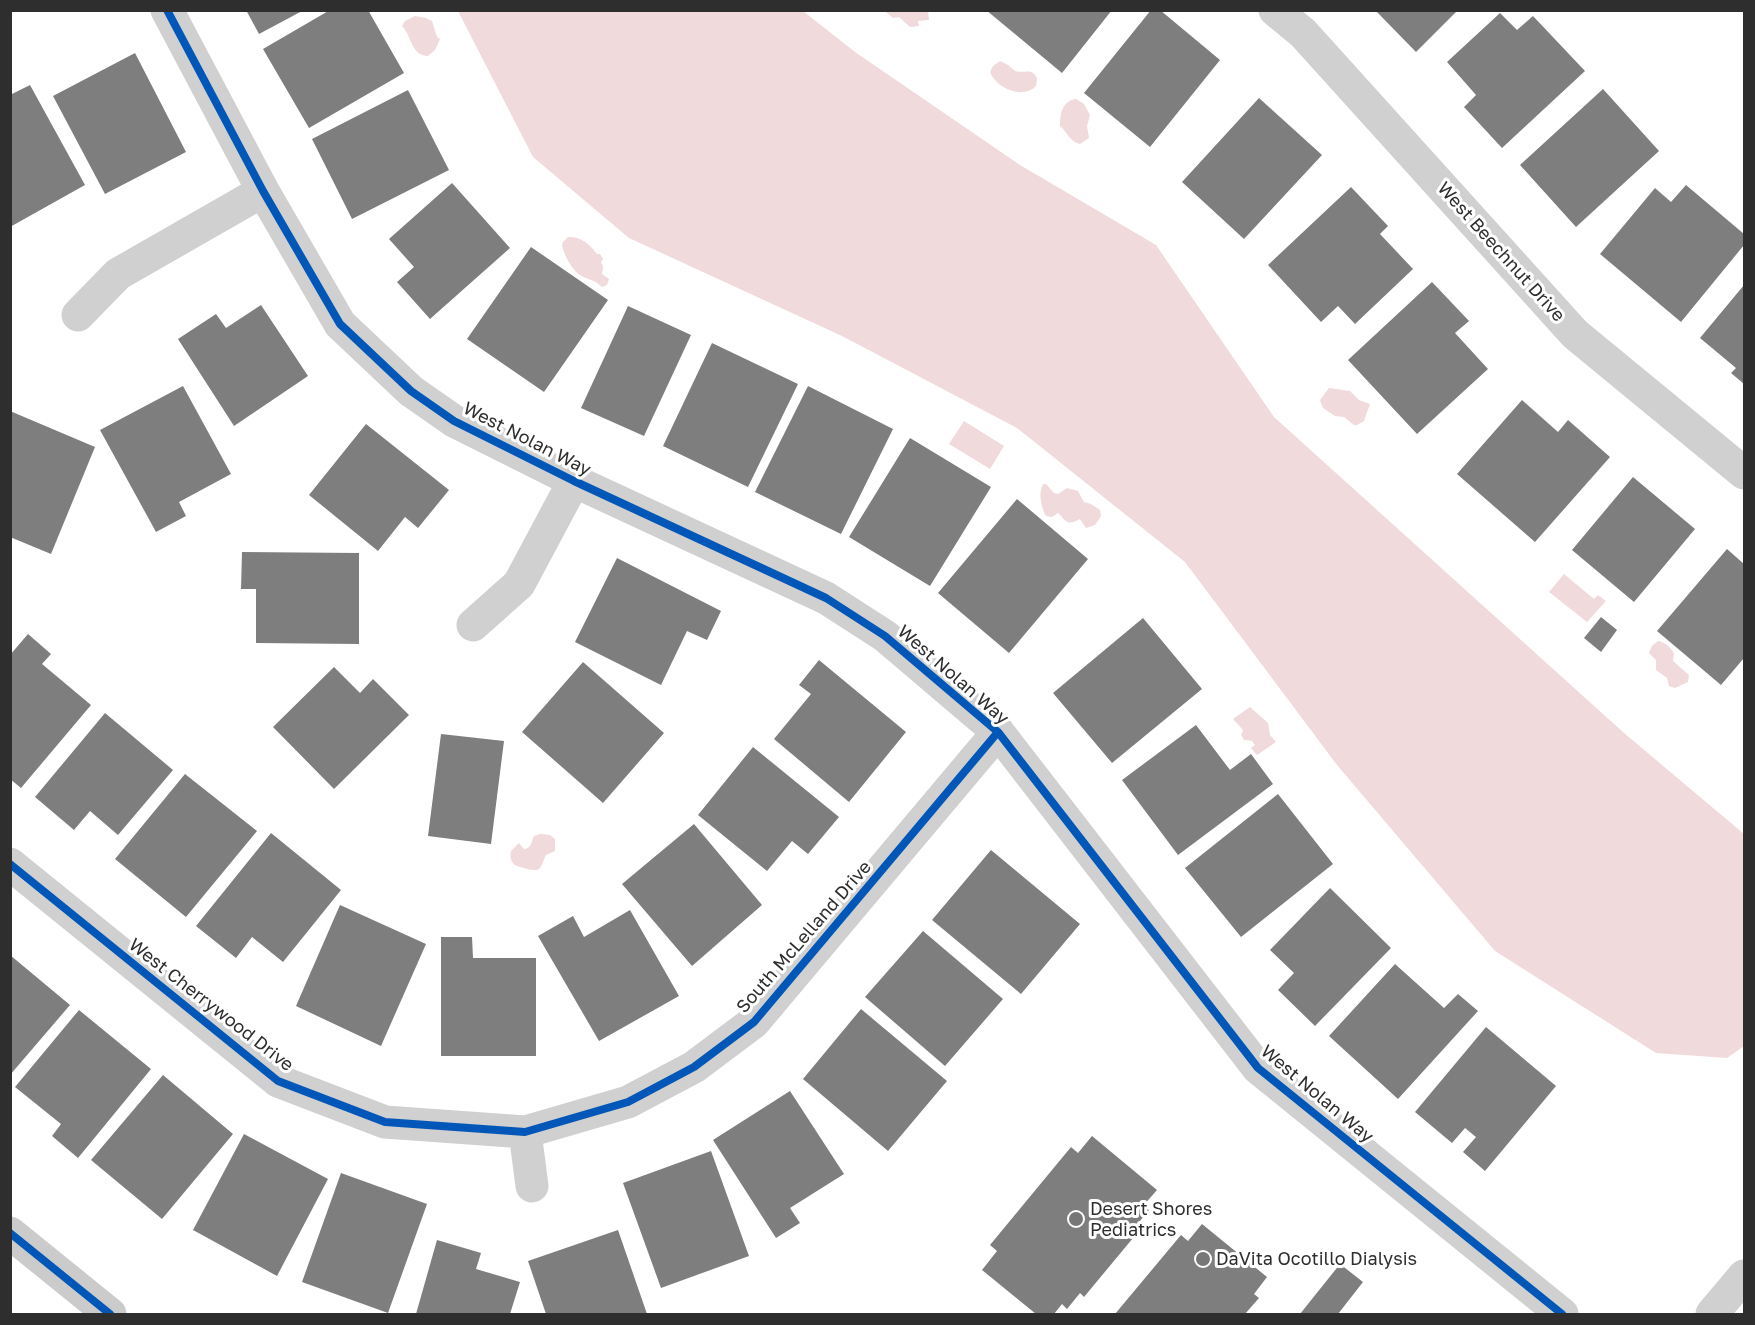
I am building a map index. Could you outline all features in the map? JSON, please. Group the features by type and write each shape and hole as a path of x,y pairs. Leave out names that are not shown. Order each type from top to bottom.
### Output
{"main road":[{"path":"10,1233 110,1314"}],"street":[{"name":"West Nolan Way","path":"167,10 263,191 340,324 411,392 454,421 574,481 826,598 885,636 998,732 1258,1068 1562,1314"},
{"name":"West Beechnut Drive","path":"1275,10 1303,33 1575,334 1744,473"},
{"path":"78,315 118,274 263,191"},
{"path":"473,626 519,584 574,481"},
{"name":"South McLelland Drive","path":"525,1132 628,1102 694,1067 754,1022 998,732"},
{"name":"West Cherrywood Drive","path":"10,864 278,1081 385,1122 525,1132"},
{"path":"525,1132 532,1186"},
{"path":"1713,1314 1744,1276"}],"shaded area":[{"path":"458,11 803,11 855,52 1020,165 1156,245 1274,417 1624,733 1744,834 1744,1046 1727,1058 1656,1053 1495,951 1337,765 1185,562 1017,428 842,336 629,238 533,157"},
{"path":"885,11 928,11 929,20 918,21 919,26 910,27 899,17 893,18"},
{"path":"415,16 432,21 437,37 440,39 435,50 428,56 418,53 402,26 405,21"},
{"path":"1000,61 1015,71 1030,72 1035,75 1036,86 1031,90 1017,92 998,83 990,72 993,66"},
{"path":"1076,99 1084,104 1090,115 1087,126 1089,138 1080,144 1071,139 1060,126 1061,113 1065,105"},
{"path":"568,237 581,239 597,254 600,254 603,259 602,274 609,279 607,285 602,287 580,275 574,269 562,246"},
{"path":"1329,388 1350,391 1359,400 1370,404 1364,421 1354,425 1344,417 1335,416 1323,408 1320,400"},
{"path":"964,421 1004,446 990,469 949,444"},
{"path":"1043,484 1058,494 1067,488 1078,491 1084,502 1100,510 1101,516 1095,525 1086,528 1080,519 1070,523 1058,513 1052,517 1046,516 1041,500"},
{"path":"1564,574 1594,599 1598,595 1606,601 1587,622 1549,592"},
{"path":"1658,641 1674,653 1673,661 1689,675 1688,682 1675,688 1669,686 1667,678 1656,670 1656,660 1649,653"},
{"path":"1250,707 1268,723 1270,735 1276,742 1257,755 1251,748 1255,745 1252,741 1244,740 1241,735 1243,730 1233,719"},
{"path":"550,835 555,839 555,851 546,855 537,870 515,865 512,862 511,851 519,843 524,849 529,847 534,836"}],"building":[{"path":"246,10 304,10 259,34"},
{"path":"330,10 368,10 404,73 309,128 263,49"},
{"path":"986,10 1112,10 1062,73"},
{"path":"1151,10 1160,10 1220,60 1150,147 1084,93"},
{"path":"1375,10 1458,10 1416,52"},
{"path":"1500,13 1517,30 1533,16 1585,71 1502,148 1464,107 1476,95 1447,62"},
{"path":"135,53 186,152 105,194 53,96"},
{"path":"30,85 85,185 10,227 10,95"},
{"path":"1603,89 1659,151 1576,227 1520,165"},
{"path":"408,90 449,170 352,219 312,139"},
{"path":"1259,98 1322,155 1244,239 1182,182"},
{"path":"452,183 510,248 430,319 397,282 414,267 389,239"},
{"path":"1686,185 1744,234 1744,245 1681,322 1600,254 1655,188 1671,202"},
{"path":"1351,187 1388,226 1380,234 1413,269 1355,324 1338,306 1321,322 1268,265"},
{"path":"531,247 608,300 544,392 467,339"},
{"path":"1432,282 1469,321 1455,333 1488,369 1417,434 1348,360"},
{"path":"1744,285 1744,384 1731,373 1736,368 1700,338"},
{"path":"261,305 308,376 234,426 178,339 216,314 226,328"},
{"path":"628,306 691,335 644,436 581,408"},
{"path":"712,343 798,384 748,487 663,446"},
{"path":"183,386 231,474 179,502 186,516 156,532 100,430"},
{"path":"808,386 893,429 841,534 755,492"},
{"path":"1522,400 1558,432 1568,420 1610,457 1535,542 1457,474"},
{"path":"10,411 95,447 51,554 10,537"},
{"path":"366,424 449,490 418,528 405,517 378,551 309,495"},
{"path":"910,438 991,487 930,586 849,537"},
{"path":"1633,477 1695,529 1634,602 1572,550"},
{"path":"1017,499 1088,559 1009,653 938,593"},
{"path":"1727,549 1744,564 1744,658 1721,685 1657,631"},
{"path":"242,552 359,553 359,644 256,643 256,589 241,589"},
{"path":"617,558 721,611 707,640 687,631 661,685 575,642"},
{"path":"1601,617 1617,630 1601,652 1584,638"},
{"path":"1143,618 1202,689 1112,763 1053,693"},
{"path":"28,634 51,654 42,664 91,705 21,788 10,779 10,655"},
{"path":"819,660 906,732 849,802 774,739 811,694 799,685"},
{"path":"583,662 664,733 603,803 522,732"},
{"path":"334,667 360,693 373,679 409,715 334,789 273,727"},
{"path":"105,713 173,770 118,835 90,811 74,830 35,797"},
{"path":"1196,725 1230,770 1251,754 1273,784 1178,855 1122,780"},
{"path":"441,734 504,741 491,844 428,836"},
{"path":"753,747 839,817 808,854 792,841 767,871 698,815"},
{"path":"185,774 257,831 186,917 115,859"},
{"path":"1278,794 1333,864 1241,937 1185,868"},
{"path":"694,824 762,905 692,966 622,884"},
{"path":"271,833 341,890 283,962 252,937 236,958 196,926"},
{"path":"991,850 1080,924 1021,994 932,920"},
{"path":"1330,888 1391,948 1315,1026 1278,990 1294,973 1270,950"},
{"path":"340,905 426,944 381,1046 296,1006"},
{"path":"630,910 679,996 599,1041 538,936 573,916 584,937"},
{"path":"923,931 1003,999 945,1066 865,997"},
{"path":"441,937 472,937 473,958 536,958 536,1056 441,1056"},
{"path":"10,955 70,1005 10,1075"},
{"path":"1395,964 1444,1008 1458,994 1478,1011 1398,1099 1329,1036"},
{"path":"861,1009 947,1081 888,1151 803,1079"},
{"path":"79,1010 151,1069 78,1158 52,1136 61,1124 15,1087"},
{"path":"1486,1027 1556,1086 1485,1171 1463,1152 1476,1137 1465,1128 1452,1143 1415,1112"},
{"path":"163,1075 233,1134 162,1219 91,1160"},
{"path":"790,1091 844,1174 790,1208 800,1223 776,1238 713,1140"},
{"path":"244,1134 328,1179 277,1276 193,1230"},
{"name":"Desert Shores Pediatrics","path":"1092,1136 1157,1190 1143,1206 1149,1210 1134,1228 1138,1232 1084,1297 1080,1293 1067,1309 1062,1304 1054,1314 1036,1314 982,1270 997,1251 990,1245 1071,1147 1078,1153"},
{"path":"711,1151 749,1256 661,1288 623,1183"},
{"path":"341,1173 427,1204 388,1313 302,1282"},
{"name":"DaVita Ocotillo Dialysis","path":"1202,1224 1267,1277 1254,1294 1259,1298 1245,1314 1115,1314 1181,1235 1188,1241"},
{"path":"618,1230 647,1314 546,1314 528,1261"},
{"path":"437,1240 481,1253 476,1269 520,1282 510,1314 416,1314"},
{"path":"1340,1264 1363,1282 1338,1314 1300,1314"}],"cycle path":[{"path":"167,10 263,191 340,324 411,391 454,421 574,481 826,598 885,636 998,732 1258,1068 1562,1314"},
{"path":"10,864 278,1081 385,1122 525,1132 628,1102 694,1067 754,1022 998,732"},
{"path":"10,1233 110,1314"}],"place":[{"name":"Desert Shores Pediatrics","path":"1076,1219"},
{"name":"DaVita Ocotillo Dialysis","path":"1203,1259"}]}
